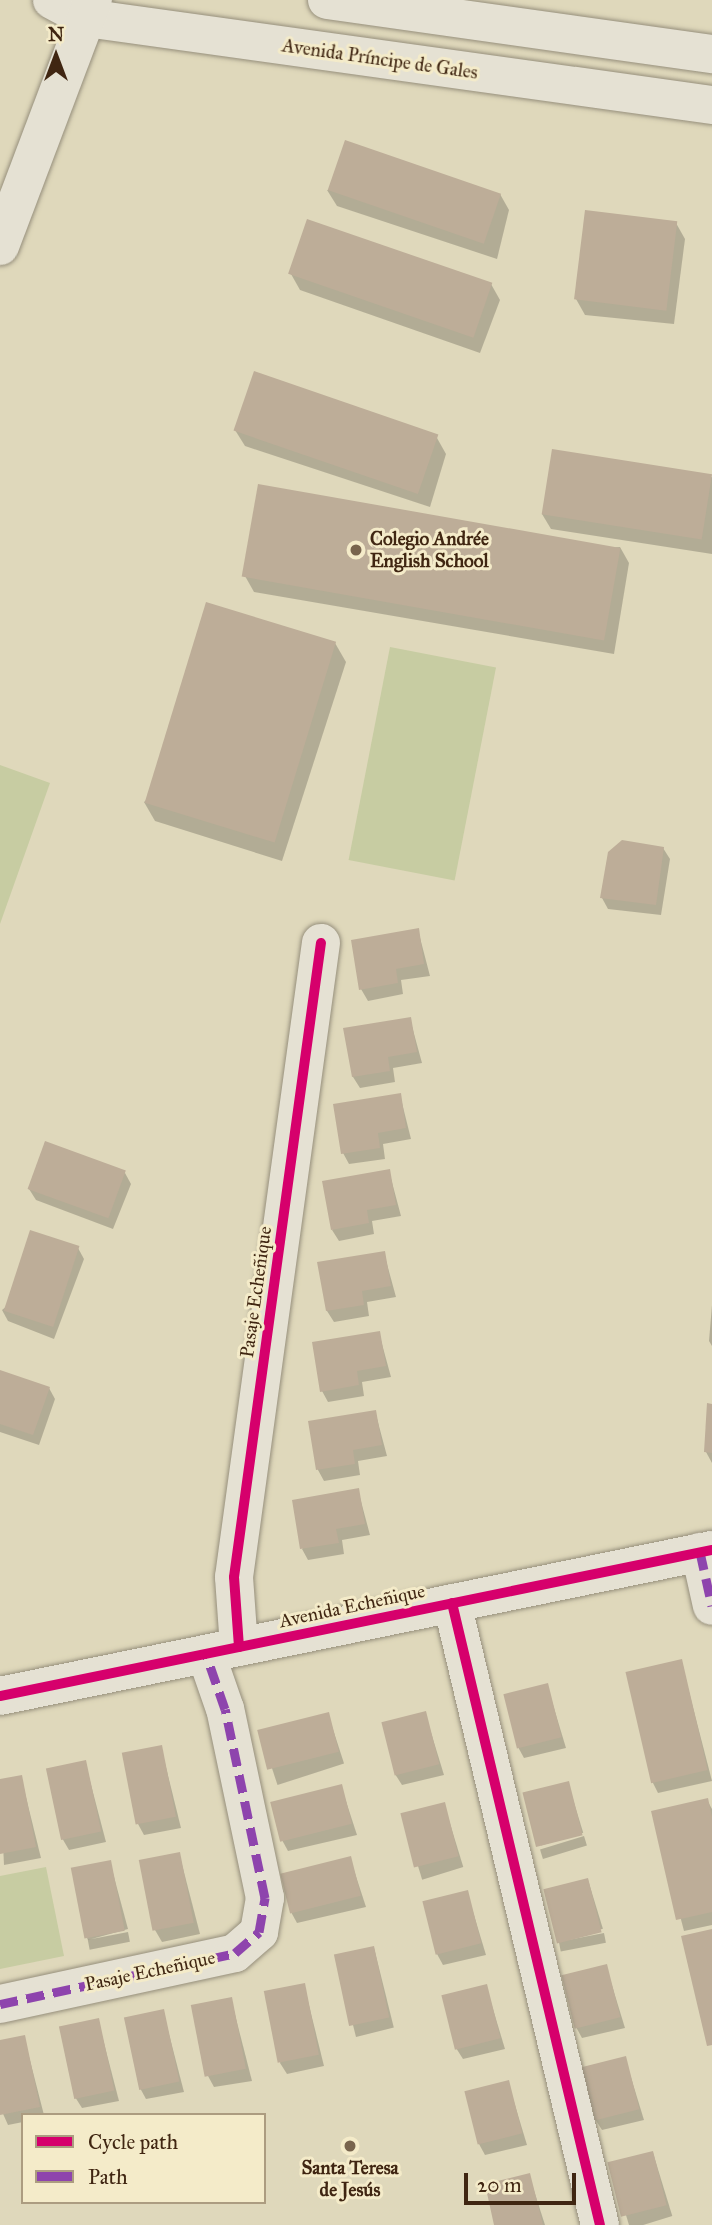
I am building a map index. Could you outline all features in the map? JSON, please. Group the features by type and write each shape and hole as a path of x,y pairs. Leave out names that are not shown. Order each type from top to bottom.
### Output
{"street":[{"name":"Avenida Príncipe de Gales","path":"52,0 89,9 712,105"},
{"path":"327,0 712,54"},
{"path":"0,246 89,9"},
{"name":"Pasaje Echeñique","path":"0,2004 235,1953 259,1932 265,1898 225,1709 223,1650 321,943"},
{"path":"706,1551 712,1606"},
{"name":"Avenida Echeñique","path":"0,1696 706,1551"},
{"path":"452,1603 600,2225"}],"green space":[{"path":"390,647 496,668 455,881 349,860"},
{"path":"0,765 50,783 0,924"},
{"path":"46,1867 64,1956 0,1969 0,1876"}],"building":[{"path":"345,140 501,194 484,244 328,190"},
{"path":"585,210 677,221 666,311 574,299"},
{"path":"307,219 492,283 473,338 288,274"},
{"path":"254,371 438,434 418,494 233,431"},
{"path":"552,449 712,474 702,540 542,514"},
{"path":"258,484 620,548 604,640 242,577"},
{"path":"206,602 336,642 275,843 145,803"},
{"path":"622,840 664,847 656,905 600,898 608,852"},
{"path":"419,928 424,964 396,969 398,983 359,990 351,940"},
{"path":"411,1017 417,1052 388,1057 390,1071 352,1077 343,1028"},
{"path":"401,1093 406,1128 378,1133 380,1148 341,1154 333,1104"},
{"path":"45,1141 126,1170 108,1218 28,1189"},
{"path":"390,1169 396,1205 367,1210 369,1223 331,1230 322,1181"},
{"path":"30,1230 79,1246 53,1327 4,1311"},
{"path":"385,1251 391,1286 362,1291 364,1305 326,1311 317,1262"},
{"path":"380,1331 386,1366 357,1371 359,1385 320,1392 312,1342"},
{"path":"0,1370 50,1387 33,1435 0,1424"},
{"path":"707,1403 712,1404 712,1453 704,1452"},
{"path":"376,1410 382,1445 353,1450 355,1464 316,1470 308,1421"},
{"path":"359,1488 365,1524 336,1529 339,1543 300,1549 292,1500"},
{"path":"682,1659 708,1770 651,1783 625,1672"},
{"path":"548,1683 562,1737 517,1748 503,1694"},
{"path":"426,1711 439,1764 395,1775 381,1722"},
{"path":"329,1712 339,1752 267,1770 257,1730"},
{"path":"162,1745 176,1817 136,1824 122,1753"},
{"path":"86,1760 101,1831 61,1840 46,1769"},
{"path":"22,1775 36,1847 0,1854 0,1779"},
{"path":"569,1781 583,1835 536,1847 522,1793"},
{"path":"342,1784 352,1824 280,1842 270,1802"},
{"path":"708,1798 712,1817 712,1912 676,1920 651,1811"},
{"path":"445,1802 459,1856 414,1867 400,1813"},
{"path":"180,1852 194,1923 153,1931 139,1860"},
{"path":"351,1856 361,1896 290,1913 280,1874"},
{"path":"111,1860 125,1931 84,1939 71,1868"},
{"path":"588,1878 602,1932 557,1943 543,1889"},
{"path":"468,1890 481,1943 436,1955 422,1901"},
{"path":"712,1929 712,2045 707,2046 681,1936"},
{"path":"374,1946 389,2017 349,2026 334,1955"},
{"path":"607,1964 620,2017 575,2029 561,1975"},
{"path":"305,1983 319,2055 278,2063 264,1991"},
{"path":"487,1984 501,2038 455,2050 441,1995"},
{"path":"232,1997 246,2069 205,2077 191,2005"},
{"path":"164,2009 179,2081 139,2090 124,2018"},
{"path":"99,2018 114,2090 74,2099 59,2027"},
{"path":"25,2035 40,2107 0,2115 0,2040"},
{"path":"626,2056 639,2109 595,2120 581,2067"},
{"path":"509,2080 522,2133 478,2144 464,2091"},
{"path":"653,2151 667,2205 621,2217 607,2162"},
{"path":"530,2173 543,2225 494,2225 485,2184"}],"marked path":[{"path":"700,1552 712,1606"},
{"path":"0,2004 235,1953 259,1932 265,1898 225,1709 206,1654"}],"cycle path":[{"path":"239,1647 234,1577 321,943"},
{"path":"0,1696 712,1550"},
{"path":"452,1603 600,2225"}],"place":[{"name":"Colegio Andrée English School","path":"356,550"},
{"name":"Santa Teresa de Jesús","path":"350,2146"}]}
